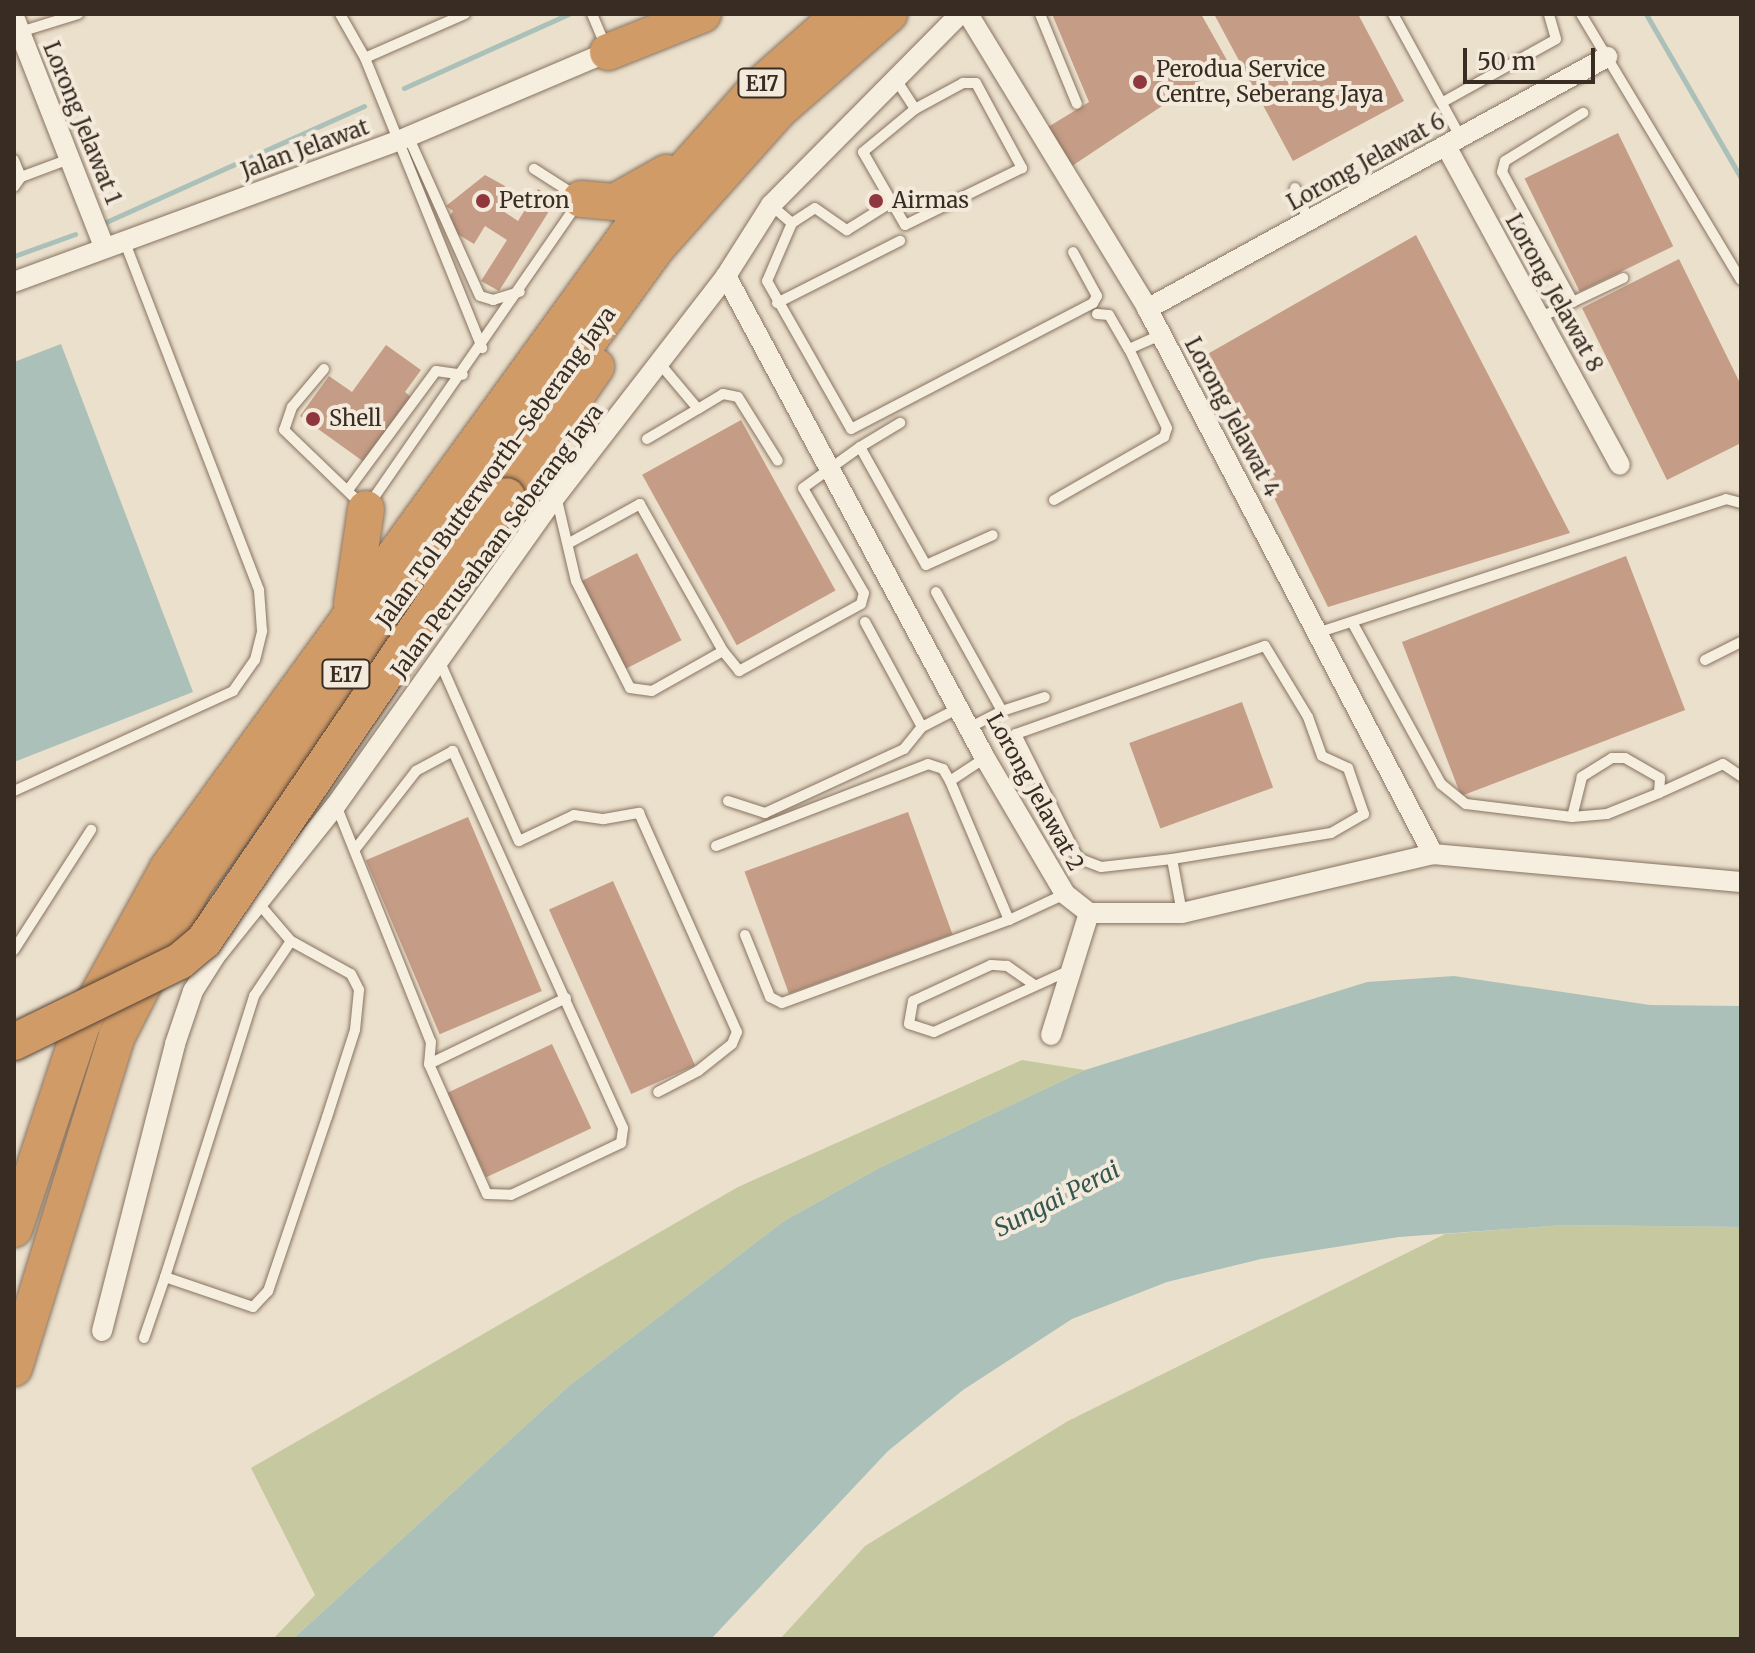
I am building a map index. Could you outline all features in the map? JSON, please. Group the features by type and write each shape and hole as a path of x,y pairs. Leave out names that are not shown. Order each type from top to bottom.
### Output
{"highway":[{"path":"608,52 703,14"},
{"name":"Jalan Tol Butterworth–Seberang Jaya","path":"14,1229 82,1024 126,937 352,609 538,351 841,14"},
{"name":"Jalan Tol Butterworth–Seberang Jaya","path":"14,1368 53,1233 117,1036 194,885 715,155 889,14"},
{"path":"581,199 615,202 639,194 715,155"},
{"path":"14,1042 180,961 204,941 507,496 715,155"},
{"path":"352,609 357,500"}],"street":[{"name":"Jalan Perusahaan Seberang Jaya","path":"102,1331 193,991 336,805 556,496 661,365 726,276 771,205 894,76 960,14"},
{"name":"Lorong Jelawat 4","path":"968,14 1147,309 1320,632 1433,854"},
{"name":"Lorong Jelawat 1","path":"17,24 72,158 114,243"},
{"name":"Jalan Jelawat","path":"14,282 403,138 608,52"},
{"name":"Lorong Jelawat 6","path":"1147,309 1607,57"},
{"name":"Lorong Jelawat 8","path":"1454,142 1541,317 1620,465"},
{"name":"Lorong Jelawat 2","path":"726,276 985,758 1065,894 1089,913"},
{"path":"1051,1035 1089,913 1182,913 1433,854 1741,882"}],"lane":[{"path":"17,24 78,14"},
{"path":"340,14 365,58 480,296 493,300 520,292"},
{"path":"365,58 465,14"},
{"path":"592,14 608,52"},
{"path":"1040,14 1077,104"},
{"path":"1393,14 1443,102 1454,142"},
{"path":"1443,102 1556,39 1549,14"},
{"path":"1581,14 1741,280"},
{"path":"894,76 915,109"},
{"path":"963,83 976,83 1022,168 911,226 890,203 863,152 915,109 963,83"},
{"path":"1573,302 1502,172 1505,161 1583,113"},
{"path":"403,138 482,348"},
{"path":"14,187 21,177 72,158"},
{"path":"14,160 21,177"},
{"path":"357,500 463,375 581,199 534,169"},
{"path":"1295,188 1309,221"},
{"path":"890,203 847,230 815,208 792,223 767,281 851,429 1093,303 1097,296 1073,252"},
{"path":"771,205 792,223"},
{"path":"777,303 900,241"},
{"path":"14,791 233,691 255,660 262,631 259,590 114,243"},
{"path":"1541,317 1623,278"},
{"path":"1054,500 1164,437 1167,428 1109,315 1097,314"},
{"path":"1129,349 1160,335"},
{"path":"661,365 698,409"},
{"path":"324,369 292,407 284,430 357,500"},
{"path":"357,500 436,371 463,375"},
{"path":"647,439 723,394 738,397 778,461"},
{"path":"571,542 640,504 723,651 739,671 865,599 803,488 829,467 900,423"},
{"path":"860,447 926,565 993,535"},
{"path":"556,496 571,542 576,581 630,688 652,691 723,651"},
{"path":"1320,632 1726,499 1741,503"},
{"path":"936,592 1002,711"},
{"path":"865,622 922,727"},
{"path":"1352,622 1450,795 1466,804 1572,817 1607,814 1723,764 1741,776"},
{"path":"1705,660 1741,642"},
{"path":"1265,646 1308,717 1322,756 1348,768 1364,814 1331,833 1172,859 1101,867 1078,858 1016,734 1265,646"},
{"path":"438,658 519,841 574,815 604,819 639,813 737,1032 732,1044 698,1071 658,1092"},
{"path":"971,727 1002,711 1045,697"},
{"path":"728,801 765,813 904,749 922,727 959,708"},
{"path":"336,805 356,848 431,1042 429,1064 487,1194 511,1195 621,1143 623,1128 453,751 440,752 416,771 356,848"},
{"path":"950,781 985,758"},
{"path":"1572,817 1582,777 1612,758 1657,772 1659,793"},
{"path":"716,846 928,764 943,769 950,781 1009,920"},
{"path":"14,950 91,830"},
{"path":"1172,859 1182,913"},
{"path":"745,935 770,997 782,1003 1009,920 1065,894"},
{"path":"165,1277 253,1307 268,1291 355,1030 359,990 351,974 291,941 260,905"},
{"path":"144,1338 254,996 291,941"},
{"path":"1033,984 1007,966 991,965 913,1001 909,1024 934,1032 1033,984 1073,969"},
{"path":"429,1064 566,998"}],"green space":[{"path":"1022,1060 1085,1070 879,1168 784,1221 570,1385 293,1639 273,1639 315,1595 251,1468 738,1187"},
{"path":"1564,1225 1741,1227 1741,1639 780,1639 865,1546 1068,1421 1445,1234"}],"water":[{"path":"61,344 193,692 14,762 14,362"},
{"name":"Sungai Perai","path":"1454,976 1650,1005 1741,1006 1741,1227 1564,1225 1399,1237 1261,1259 1167,1282 1072,1319 963,1390 888,1451 711,1639 293,1639 570,1385 784,1221 879,1168 1085,1070 1367,982"}],"building":[{"name":"Perodua Service Centre, Seberang Jaya","path":"1052,14 1201,14 1228,62 1069,168 1048,127 1089,102"},
{"path":"1214,14 1358,14 1404,101 1293,161"},
{"path":"1618,133 1673,246 1580,292 1525,179"},
{"path":"485,175 505,186 497,207 518,221 538,189 556,200 499,291 481,281 507,240 485,226 474,244 454,232 448,219 453,211 446,206"},
{"path":"1416,235 1570,533 1328,607 1204,356"},
{"path":"1679,259 1741,385 1741,443 1667,480 1582,308"},
{"path":"386,345 421,370 405,392 411,397 364,462 300,416 329,376 352,392"},
{"path":"741,420 836,591 737,645 642,475"},
{"path":"637,553 681,640 625,669 581,582"},
{"path":"1626,556 1685,710 1461,796 1402,642"},
{"path":"1242,702 1273,788 1160,829 1129,743"},
{"path":"908,812 952,934 789,994 744,872"},
{"path":"468,817 542,991 440,1034 366,860"},
{"path":"613,881 695,1066 631,1094 549,909"},
{"path":"552,1044 591,1128 486,1177 447,1093"}],"waterway":[{"path":"404,88 569,14"},
{"path":"1646,14 1741,178"},
{"path":"106,222 364,106"},
{"path":"14,256 75,234"}],"place":[{"name":"Perodua Service Centre, Seberang Jaya","path":"1140,82"},
{"name":"Petron","path":"483,201"},
{"name":"Airmas","path":"876,201"},
{"name":"Shell","path":"313,419"}]}
